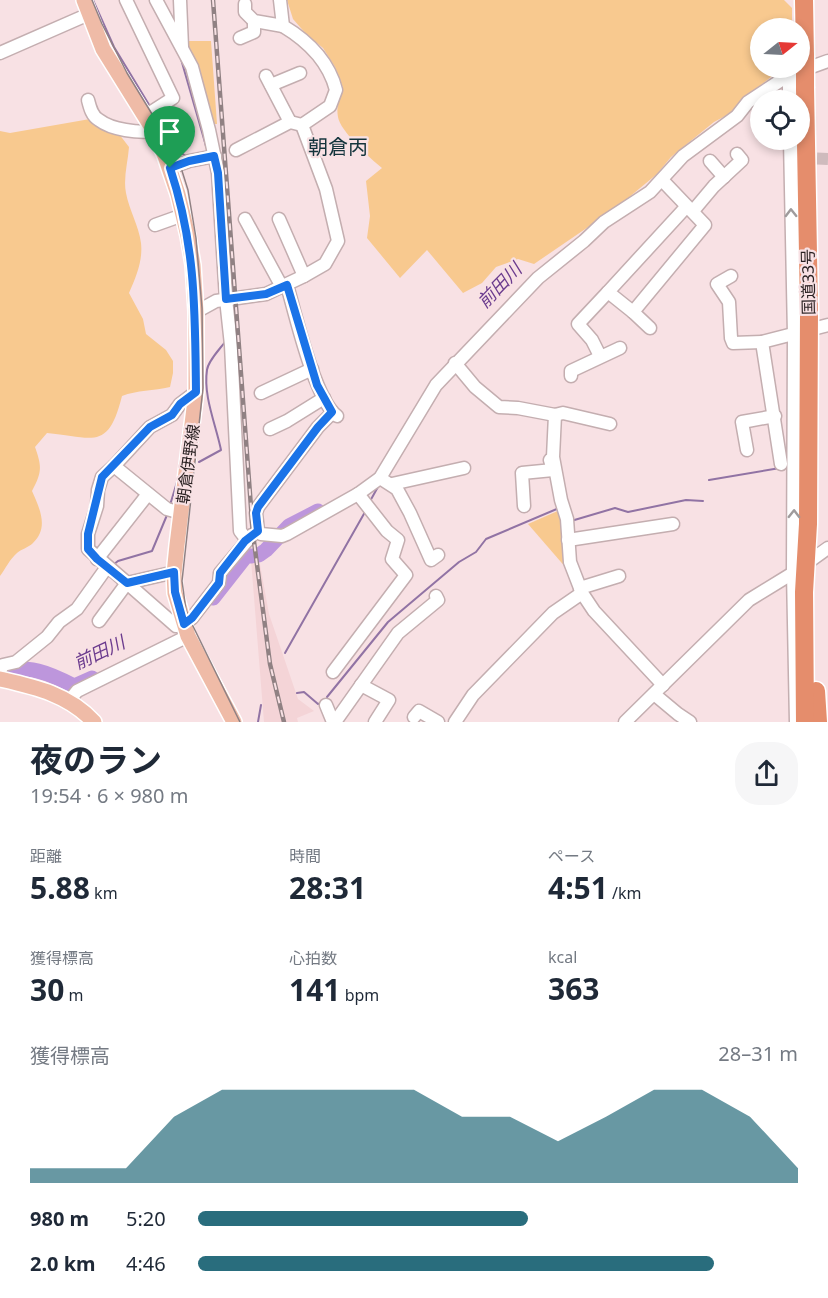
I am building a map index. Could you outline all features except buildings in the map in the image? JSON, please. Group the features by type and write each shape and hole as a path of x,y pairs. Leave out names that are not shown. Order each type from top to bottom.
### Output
{"highway":[{"name":"国道33号","path":"804,0 800,568 804,592 805,722"},
{"name":"国道33号","path":"800,568 811,591 818,722"}],"main road":[{"name":"朝倉伊野線","path":"87,7 103,49 154,131 170,168 183,215 193,265 196,312 196,392 174,572 175,592 186,630 234,722"},
{"path":"0,672 69,701 94,722"}],"street":[{"path":"126,0 174,98 145,116"},
{"path":"156,0 192,67 218,173 231,345 240,531 247,540"},
{"path":"180,0 183,48"},
{"path":"280,0 284,26"},
{"path":"236,150 330,106 336,90 331,77 311,46 284,26 254,21 245,12 245,4"},
{"path":"0,53 87,7"},
{"path":"240,38 254,32 254,21"},
{"path":"810,67 828,61"},
{"path":"196,312 216,301 266,294 304,276 325,264 338,241 326,189 296,123 268,81 300,73"},
{"path":"246,219 284,286 312,369 324,398 335,415 318,427 258,507 256,513 258,531 261,534 280,536 358,494 380,478 429,395 455,363 538,278 604,222 645,196 683,156 737,116 748,102 784,78"},
{"path":"88,100 93,115 99,121 128,130 154,131"},
{"path":"791,150 802,333"},
{"path":"600,356 592,340 578,324 690,209 742,160 736,154"},
{"path":"170,168 214,156"},
{"path":"710,161 724,177"},
{"path":"633,312 705,225 662,180"},
{"path":"155,225 183,215"},
{"path":"279,219 304,276"},
{"path":"731,276 717,284 729,302 733,343 762,342 828,326"},
{"path":"609,292 650,328"},
{"path":"762,342 781,464"},
{"path":"571,376 571,371 620,348"},
{"path":"455,363 475,387 499,407 553,414 563,413 610,424"},
{"path":"261,393 312,369"},
{"path":"186,630 176,626 102,563 88,549 88,534 102,477 150,427 172,415 180,404 196,392"},
{"path":"270,429 324,398"},
{"path":"524,506 522,473 553,470 549,456 553,414"},
{"path":"553,414 554,456 561,500 567,519 570,562 581,591 594,611 678,714 691,721"},
{"path":"747,450 742,422 775,416"},
{"path":"114,466 166,509 181,513"},
{"path":"392,484 464,468"},
{"path":"380,478 397,489 431,560 438,555"},
{"path":"0,672 16,663 47,637 59,622 77,609 102,563 148,494"},
{"path":"333,672 406,575 392,559 398,540 380,523 358,494"},
{"path":"568,540 673,524"},
{"path":"69,701 77,691 186,630 192,618 219,583 220,573 247,540 258,531"},
{"path":"630,720 749,600 828,548"},
{"path":"796,722 800,568"},
{"path":"99,621 127,583 174,572"},
{"path":"455,722 473,695 553,613 581,591 619,576"},
{"path":"326,705 334,722 398,633 438,600 436,596"},
{"path":"361,685 389,700 375,722"},
{"path":"414,717 419,711 438,722"}],"shaded area":[{"path":"287,0 784,0 792,8 792,18 750,18 750,78 770,78 755,90 750,90 750,94 729,114 714,122 671,157 657,174 616,208 534,264 518,259 496,267 482,283 463,293 427,250 400,278 367,238 370,216 366,181 382,168 344,130 338,117 339,99 343,88 335,67 323,48 293,19"},
{"path":"187,41 211,41 217,124 213,124 201,75"},
{"path":"90,119 119,134 129,147 125,187 140,237 141,256 129,293 143,319 146,334 166,350 173,361 173,373 170,387 122,396 117,414 111,426 104,433 87,438 47,433 35,447 40,469 32,491 42,518 41,531 33,543 14,556 0,576 0,131 10,133"},
{"path":"560,510 567,569 528,524"},
{"path":"259,559 269,614 298,699 314,711 297,718 298,722 264,722 251,560"}],"waterway":[{"path":"93,0 114,47 151,108"},
{"path":"181,59 206,146"},
{"path":"156,115 181,153 186,156"},
{"path":"199,462 221,450 208,400 206,380 209,363 225,342"},
{"path":"709,480 780,468"},
{"path":"170,505 177,482"},
{"path":"369,503 379,485"},
{"path":"571,521 615,508 628,512 686,500 703,501"},
{"path":"327,697 388,622 459,562 476,552 486,539 559,508"},
{"name":"前田川","path":"259,555 289,526 318,511"},
{"path":"285,653 365,512"},
{"path":"113,565 118,561 152,551 167,515"},
{"name":"前田川","path":"213,598 246,556 252,556"},
{"name":"前田川","path":"0,669 38,671 74,686 92,678"},
{"path":"297,693 304,692 318,704 322,703"},
{"path":"258,722 261,705"}],"tunnel":[{"path":"799,158 828,159"}],"tram line":[{"path":"92,0 127,73 177,155 188,190 196,238 202,308 203,388 182,581 186,610 190,620 240,722"}],"railway":[{"path":"213,0 253,534 270,664 284,722"}],"district":[{"name":"朝倉丙","path":"338,146"}],"route":[{"path":"214,156 218,173 226,299 266,294 287,285 317,385 332,412 318,427 258,507 256,513 258,531 245,541 220,573 219,583 192,618 184,624 175,592 174,572 127,583 90,553 87,544 102,477 150,427 172,415 180,404 196,392 196,312 193,265 188,236 170,168 214,156"}]}
